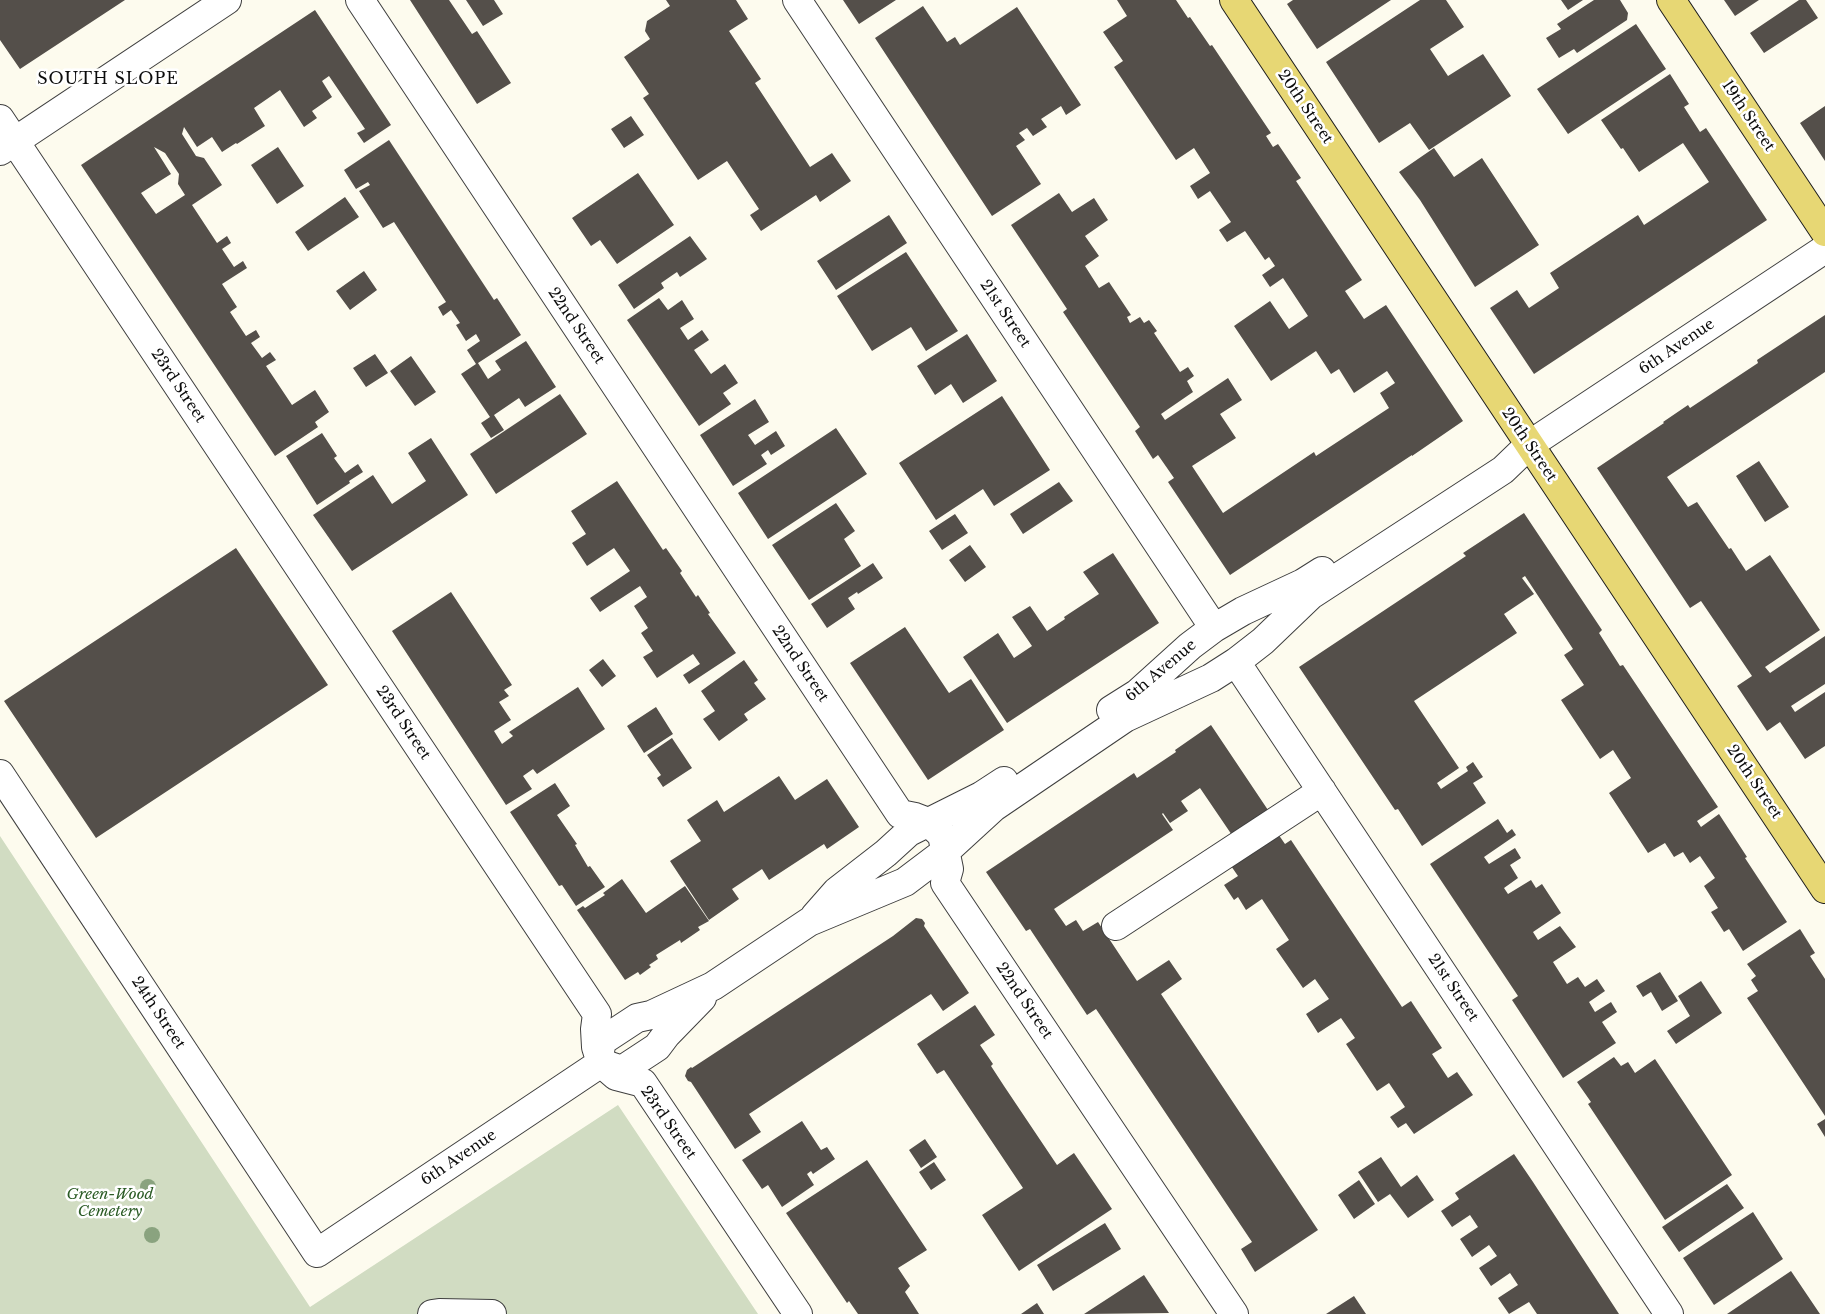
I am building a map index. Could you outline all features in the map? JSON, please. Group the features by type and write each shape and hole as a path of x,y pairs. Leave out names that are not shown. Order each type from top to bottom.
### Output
{"main road":[{"name":"20th Street","path":"1234,0 1825,889"},
{"name":"19th Street","path":"1671,0 1825,232"}],"street":[{"path":"8,146 227,0"},
{"name":"22nd Street","path":"360,0 900,814 928,822 942,835 949,869 946,883 1234,1314"},
{"name":"21st Street","path":"797,0 1214,628"},
{"name":"23rd Street","path":"0,119 8,146 597,1014 595,1029 596,1047 601,1063 616,1076 643,1083 798,1314"},
{"name":"6th Avenue","path":"317,1252 601,1063 600,1051 602,1041 638,1018 651,1015 713,986 809,922 905,882 946,851 994,807 1125,718 1211,678 1236,662 1263,641 1311,595 1503,470 1529,445 1825,249"},
{"name":"6th Avenue","path":"809,922 837,891 886,853 909,832 981,796 1138,692 1190,646 1214,628 1243,611 1303,583 1494,456 1529,445"},
{"name":"21st Street","path":"1236,662 1669,1314"},
{"name":"24th Street","path":"0,774 317,1252"},
{"path":"1116,926 1322,792"},
{"path":"432,1314 492,1314"}],"green space":[{"name":"Green-Wood Cemetery","path":"0,836 310,1307 618,1105 758,1314 0,1314"}],"building":[{"path":"0,0 125,0 20,69 0,40"},
{"path":"410,0 449,0 472,34 477,31 511,83 477,104"},
{"path":"466,0 494,0 503,14 483,26"},
{"path":"666,0 736,0 748,19 729,31 761,79 755,83 810,167 832,153 851,181 820,202 816,195 761,231 750,215 759,209 727,161 698,180 643,98 649,94 624,57 650,39 645,31 647,21 670,6"},
{"path":"843,0 896,0 859,24"},
{"path":"1117,0 1176,0 1188,18 1190,17 1210,46 1212,45 1271,133 1266,136 1273,147 1278,144 1301,178 1296,181 1362,280 1345,291 1364,319 1386,305 1463,421 1230,575 1168,482 1174,478 1158,455 1153,459 1135,431 1140,427 1063,312 1067,309 1011,225 1059,193 1072,212 1094,198 1108,220 1085,236 1099,256 1085,266 1099,288 1109,282 1131,315 1127,317 1130,323 1140,317 1144,323 1149,320 1157,331 1154,333 1180,372 1188,367 1194,376 1187,381 1193,392 1161,414 1165,420 1228,378 1242,400 1220,414 1236,438 1192,466 1223,513 1314,452 1316,456 1389,408 1380,393 1395,383 1387,371 1354,393 1339,369 1331,374 1316,351 1271,381 1234,326 1270,301 1289,329 1308,316 1283,278 1270,287 1262,275 1275,266 1269,257 1265,260 1245,231 1227,242 1219,230 1231,222 1210,191 1198,199 1190,186 1210,173 1194,148 1176,160 1114,67 1123,61 1103,32 1127,16"},
{"path":"1293,0 1391,0 1317,49 1287,4"},
{"path":"1420,0 1446,0 1464,27 1430,49 1448,76 1483,54 1511,96 1429,150 1410,123 1379,143 1326,62"},
{"path":"1561,0 1583,0 1568,10"},
{"path":"1594,0 1620,0 1628,13 1627,20 1577,53 1574,49 1559,58 1546,38 1561,29 1557,24"},
{"path":"1724,0 1759,0 1735,16"},
{"path":"1799,0 1806,0 1818,18 1764,53 1750,33"},
{"path":"923,6 947,42 955,37 960,45 1017,7 1081,105 1066,115 1061,106 1041,119 1047,127 1033,136 1027,128 1019,133 1025,140 1016,146 1041,184 992,216 875,38"},
{"path":"315,10 391,125 364,143 357,133 365,129 329,76 322,81 332,97 312,111 317,118 304,127 280,90 254,108 265,126 222,152 212,137 197,147 184,127 182,134 196,156 204,158 222,185 192,205 217,243 227,236 231,243 222,249 234,267 243,261 247,268 222,284 237,307 230,312 246,336 256,330 260,337 251,343 262,358 270,352 276,360 266,366 292,405 315,390 329,412 315,422 318,427 275,456 81,165","holes":["154,147 165,153 179,174 178,184 185,195 156,214 141,193 171,174"]},
{"path":"1636,24 1666,69 1568,134 1537,89"},
{"path":"1670,74 1689,104 1684,107 1700,132 1706,128 1767,220 1534,374 1490,308 1517,290 1529,308 1559,288 1550,273 1638,215 1644,225 1709,182 1683,143 1639,172 1601,120"},
{"path":"1825,106 1825,161 1800,123"},
{"path":"631,116 644,135 624,148 611,129"},
{"path":"389,140 494,300 497,298 521,335 478,363 488,379 501,370 495,361 526,341 556,387 525,407 519,398 494,415 504,430 491,438 481,423 490,417 461,374 476,364 467,350 480,341 476,334 466,341 456,325 460,323 451,310 443,316 438,307 446,302 394,222 383,228 359,191 370,185 368,182 356,189 344,170"},
{"path":"278,147 304,186 277,204 251,165"},
{"path":"1434,148 1454,177 1482,158 1539,245 1475,287 1420,200 1399,172"},
{"path":"638,173 674,225 617,264 600,240 591,246 572,218"},
{"path":"345,197 359,217 308,251 295,232"},
{"path":"889,215 907,243 836,290 817,261"},
{"path":"690,236 707,259 680,277 677,272 661,283 664,288 634,309 618,285"},
{"path":"906,252 958,331 926,351 911,327 872,351 837,296"},
{"path":"364,271 377,290 350,310 336,291"},
{"path":"659,298 668,310 682,300 694,319 680,328 688,340 702,330 709,340 694,350 711,374 725,364 738,383 723,393 731,404 699,426 627,320"},
{"path":"1825,315 1825,372 1667,477 1688,507 1697,502 1746,571 1770,555 1820,630 1765,667 1770,673 1825,636 1825,684 1791,706 1795,712 1825,692 1825,746 1805,759 1780,722 1767,731 1737,686 1752,676 1701,601 1690,608 1597,468 1688,405 1690,408 1758,363 1757,360"},
{"path":"967,334 997,381 963,403 951,384 935,395 917,366"},
{"path":"375,354 388,373 366,387 353,368"},
{"path":"411,356 436,392 415,406 390,371"},
{"path":"560,394 587,434 496,494 470,454"},
{"path":"1002,396 1050,470 994,506 983,489 936,520 899,463"},
{"path":"755,399 769,422 748,435 755,445 776,431 785,446 771,455 768,450 761,455 767,464 733,486 700,435"},
{"path":"836,428 867,474 768,539 738,493"},
{"path":"322,433 337,456 334,458 345,473 358,464 363,472 317,505 286,456"},
{"path":"431,438 468,495 352,571 313,515 373,475 392,504 426,481 408,453"},
{"path":"1759,461 1789,507 1765,522 1736,476"},
{"path":"617,481 663,550 666,548 682,571 680,573 696,597 698,595 710,613 708,614 736,653 689,684 683,675 700,664 693,654 657,678 643,657 653,651 641,633 648,628 634,606 647,597 640,586 600,612 590,598 630,571 614,548 587,566 572,543 586,534 571,511"},
{"path":"1059,482 1073,501 1023,534 1010,514"},
{"path":"836,503 855,531 844,539 861,566 809,600 772,545"},
{"path":"1524,513 1602,630 1599,633 1620,666 1623,665 1718,807 1697,821 1701,827 1719,814 1787,922 1743,951 1729,929 1724,932 1711,912 1718,908 1704,886 1715,878 1700,856 1690,863 1683,852 1674,857 1665,843 1648,853 1609,793 1631,778 1613,750 1600,759 1561,700 1584,685 1564,655 1573,649 1525,576 1522,578 1534,594 1504,614 1517,633 1414,701 1459,768 1437,783 1441,789 1468,771 1466,767 1473,762 1483,777 1473,783 1486,803 1422,846 1398,809 1395,810 1299,667 1466,556 1463,553"},
{"path":"955,514 968,533 942,550 929,531"},
{"path":"970,545 986,567 965,582 949,560"},
{"path":"236,548 328,685 96,838 4,701"},
{"path":"1113,553 1159,623 1007,723 963,657 998,633 1014,658 1032,646 1012,617 1030,606 1047,631 1065,619 1064,617 1099,594 1083,572"},
{"path":"873,563 883,578 848,598 855,609 827,628 811,604"},
{"path":"451,592 512,685 504,690 509,696 499,702 511,720 494,731 502,744 513,736 509,732 578,687 605,729 537,774 533,769 523,776 532,789 506,805 392,631"},
{"path":"905,627 949,693 971,679 1004,730 928,780 850,663"},
{"path":"603,659 616,676 602,687 589,670"},
{"path":"744,660 758,680 754,683 766,699 744,714 748,720 719,741 703,719 715,711 701,691"},
{"path":"656,707 673,734 644,753 627,726"},
{"path":"1211,725 1272,816 1236,841 1200,788 1181,801 1188,811 1170,823 1162,814 1173,830 1054,909 1066,926 1076,920 1083,931 1098,922 1137,981 1169,960 1182,979 1161,994 1318,1230 1255,1272 1241,1249 1252,1242 1096,1009 1087,1015 1030,929 1026,931 986,872 1134,773 1137,778 1176,752 1175,750"},
{"path":"672,738 692,768 663,787 657,778 661,775 647,755"},
{"path":"779,776 795,800 827,779 859,827 827,849 824,844 769,880 762,869 732,889 739,899 709,920 670,861 701,841 687,820 717,800 724,812"},
{"path":"555,783 570,806 557,815 577,844 575,845 588,867 590,866 605,887 576,906 562,885 559,886 510,812"},
{"path":"1498,819 1507,833 1512,829 1516,835 1484,857 1489,864 1515,848 1521,858 1510,865 1518,878 1504,888 1508,894 1531,880 1536,888 1542,884 1561,913 1533,932 1538,940 1560,926 1576,947 1553,962 1567,984 1578,977 1585,987 1597,979 1605,991 1589,1002 1595,1012 1611,1002 1617,1012 1602,1022 1616,1043 1563,1078 1512,1000 1518,996 1430,864"},
{"path":"1276,831 1285,844 1291,840 1402,1007 1411,1001 1442,1048 1432,1054 1448,1078 1457,1072 1473,1095 1414,1134 1406,1123 1398,1128 1390,1117 1405,1107 1389,1083 1377,1091 1346,1044 1355,1038 1341,1018 1318,1033 1306,1014 1329,999 1315,979 1303,988 1276,949 1289,940 1262,899 1246,910 1238,897 1234,900 1224,885 1238,876 1229,863"},
{"path":"622,879 646,913 685,886 709,921 698,927 700,930 681,943 680,940 656,955 658,959 640,975 638,972 625,980 577,910 583,906 585,908 605,895 603,893"},
{"path":"916,918 922,919 925,923 924,926 969,993 943,1011 931,994 749,1114 761,1132 735,1149 691,1082 688,1081 685,1076 687,1070 893,936"},
{"path":"1800,929 1815,953 1810,956 1825,979 1825,1116 1747,998 1758,991 1751,980 1756,976 1747,964"},
{"path":"1660,972 1678,1001 1662,1011 1651,992 1643,997 1636,986"},
{"path":"1701,981 1722,1013 1676,1044 1667,1031 1690,1016 1678,996"},
{"path":"975,1005 995,1035 980,1045 993,1064 991,1066 1057,1165 1074,1153 1112,1209 1019,1271 982,1215 1023,1188 944,1070 937,1074 917,1044"},
{"path":"1614,1057 1621,1066 1628,1062 1635,1073 1655,1059 1732,1175 1665,1220 1588,1104 1591,1102 1577,1082"},
{"path":"1825,1119 1825,1137 1817,1124"},
{"path":"802,1121 821,1150 827,1147 835,1159 813,1174 811,1171 807,1174 814,1185 782,1207 768,1185 762,1189 742,1160"},
{"path":"925,1139 937,1157 921,1168 909,1150"},
{"path":"1514,1154 1619,1314 1537,1314 1529,1302 1509,1314 1498,1298 1518,1285 1510,1273 1491,1286 1479,1268 1497,1256 1489,1245 1472,1257 1460,1239 1478,1227 1470,1215 1452,1227 1441,1211 1459,1199 1455,1193"},
{"path":"1381,1157 1401,1187 1417,1175 1434,1200 1408,1218 1390,1194 1378,1202 1358,1172"},
{"path":"867,1160 927,1250 898,1268 910,1286 905,1292 919,1314 858,1314 849,1301 847,1303 786,1213"},
{"path":"934,1162 946,1180 931,1190 919,1172"},
{"path":"1359,1180 1375,1204 1354,1219 1338,1195"},
{"path":"1727,1184 1744,1208 1679,1252 1662,1227"},
{"path":"1753,1212 1783,1259 1714,1305 1683,1258"},
{"path":"1105,1223 1121,1249 1053,1291 1037,1265"},
{"path":"1791,1271 1820,1314 1727,1314"},
{"path":"1144,1275 1169,1313 1084,1314"},
{"path":"1354,1296 1366,1314 1326,1314"},
{"path":"1037,1303 1044,1314 1021,1314"}],"district":[{"name":"SOUTH SLOPE","path":"108,79"}]}
